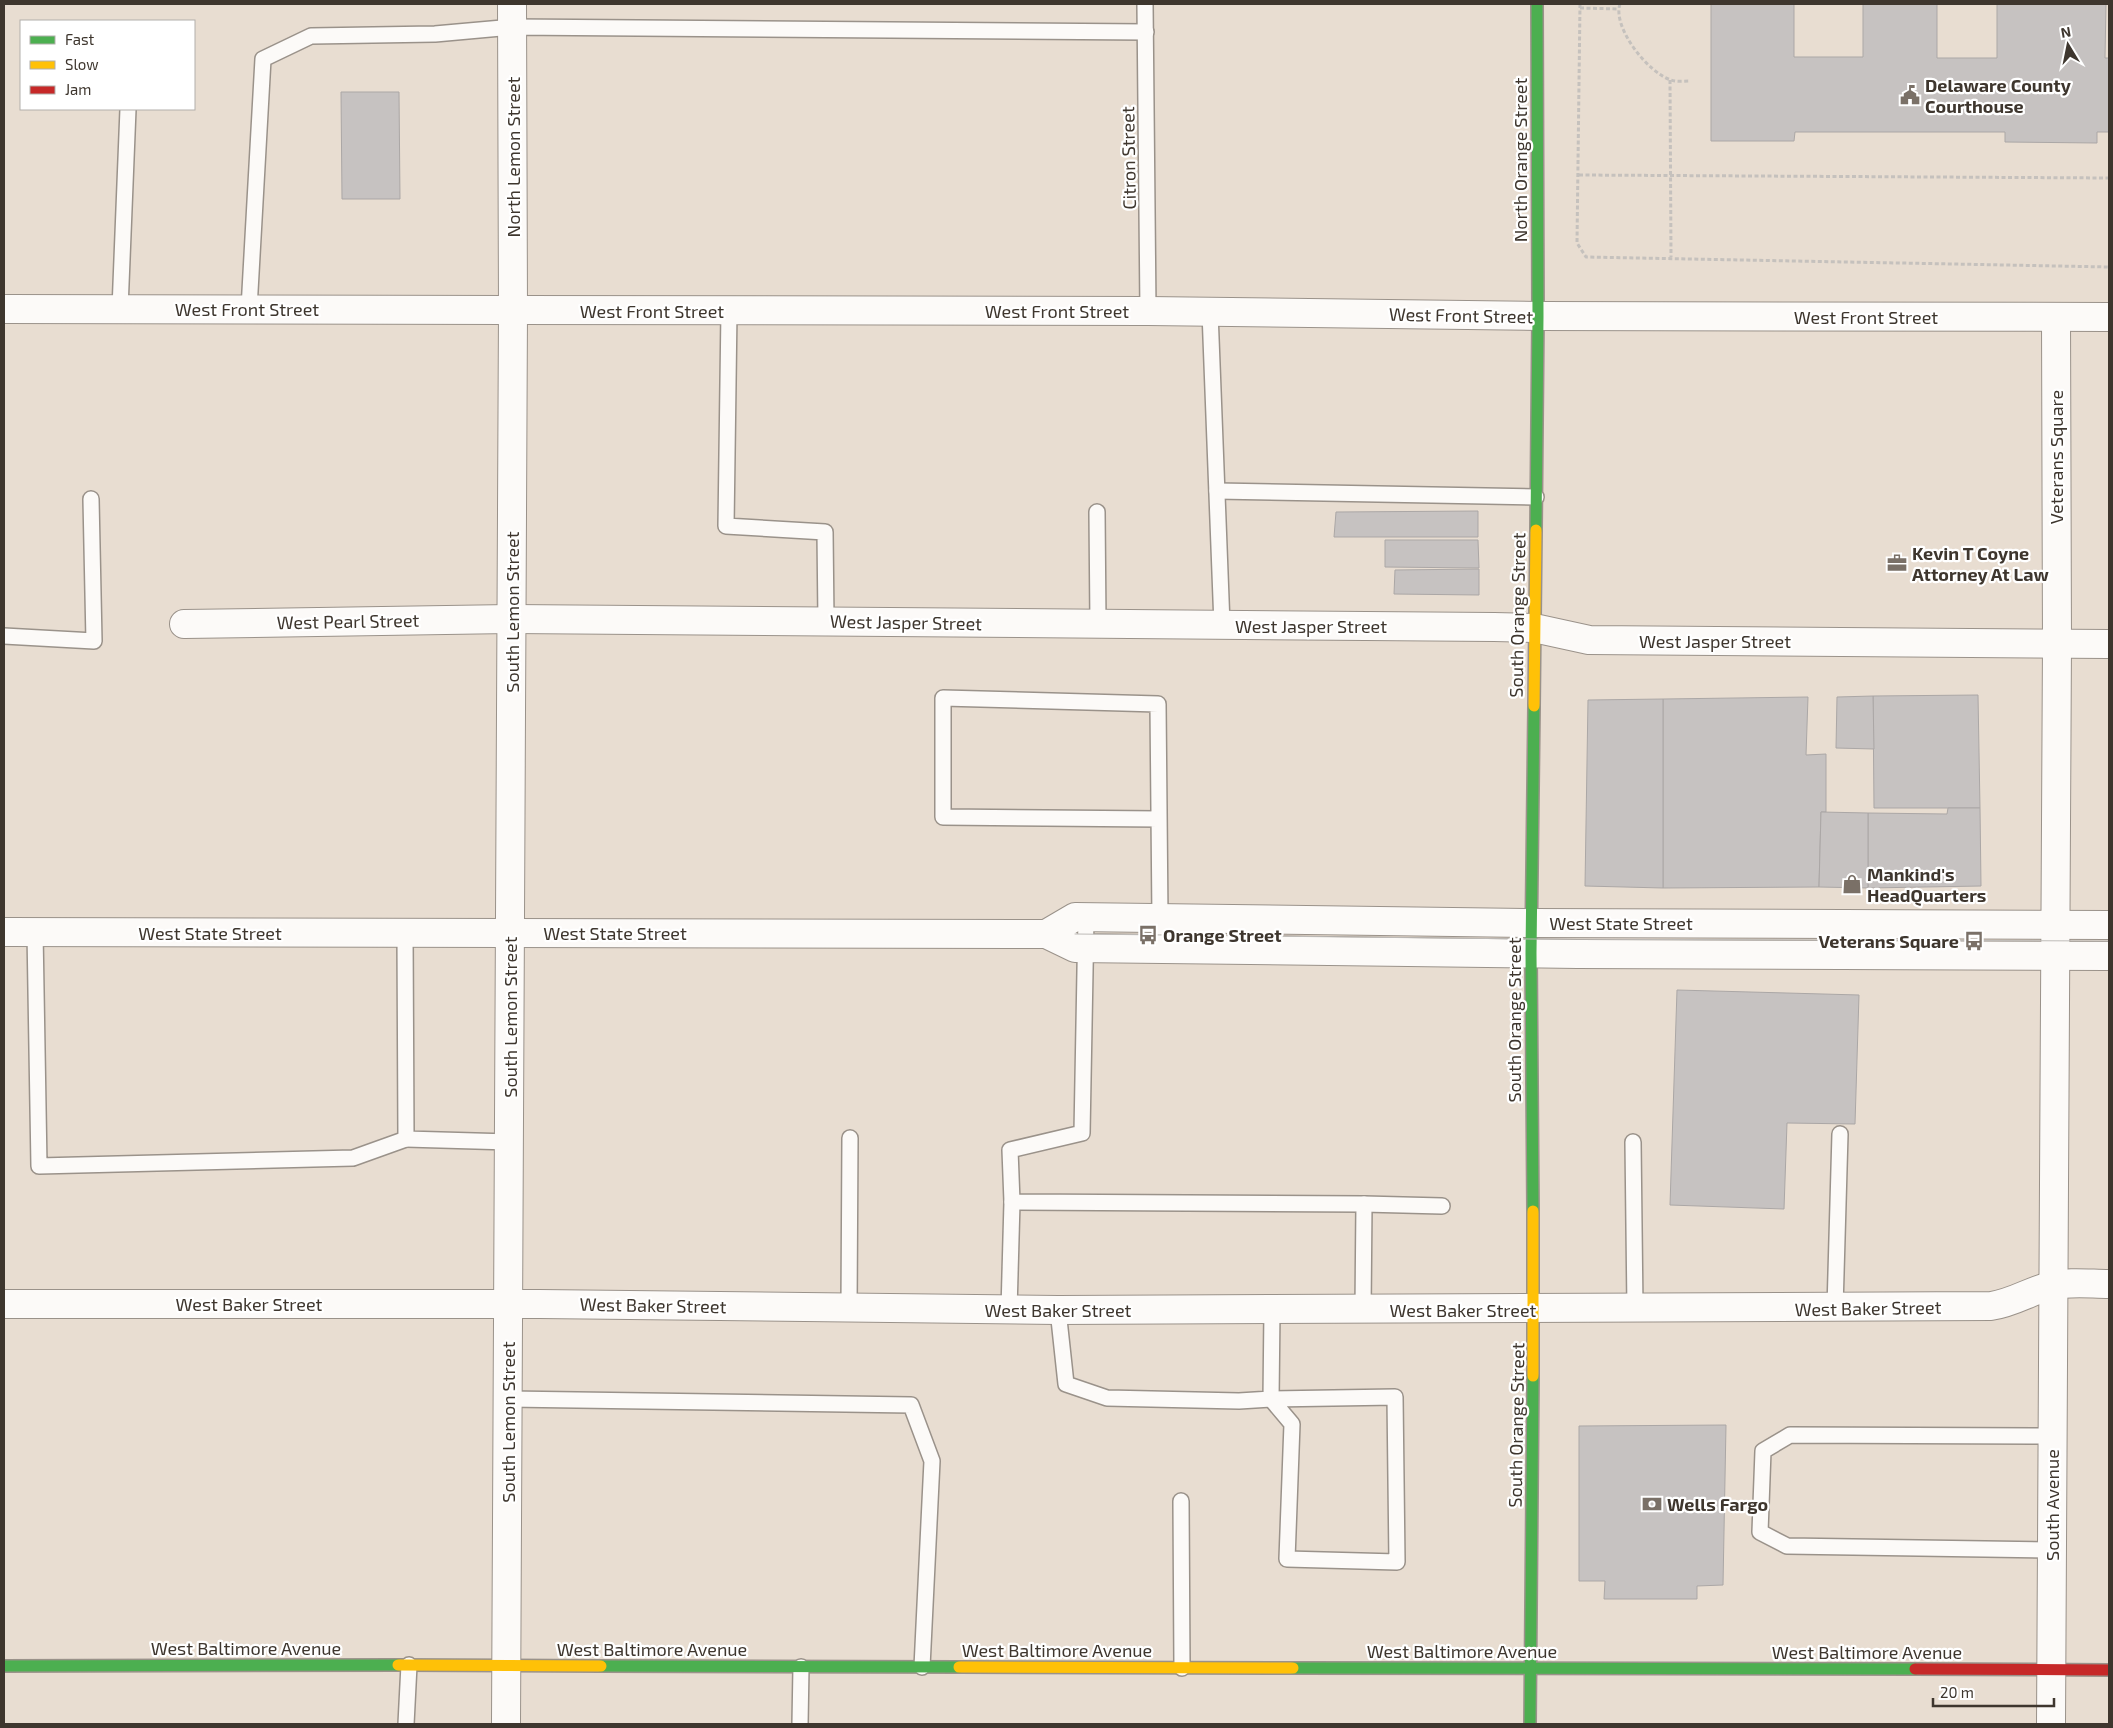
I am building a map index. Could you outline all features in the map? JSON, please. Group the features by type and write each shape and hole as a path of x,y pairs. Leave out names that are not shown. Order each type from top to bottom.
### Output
{"main road":[{"name":"North Orange Street","path":"1537,4 1538,316"},
{"name":"South Orange Street","path":"1530,1724 1534,1310 1531,922 1538,316"},
{"name":"West Baltimore Avenue","path":"4,1666 409,1665 2109,1670"}],"street":[{"name":"North Lemon Street","path":"512,15 513,311"},
{"name":"West Front Street","path":"4,309 1148,311 1538,316 2109,317"},
{"name":"South Lemon Street","path":"506,1724 513,311"},
{"name":"Veterans Square","path":"2052,1285 2057,643 2056,318"},
{"name":"West Jasper Street","path":"512,619 1534,628 1589,640 2109,644"},
{"name":"West Pearl Street","path":"184,624 512,619"},
{"name":"West State Street","path":"1046,934 1075,917 2109,925"},
{"name":"West State Street","path":"4,932 1046,934 1075,948 1085,949 2109,956"},
{"name":"West Baker Street","path":"4,1304 509,1304 1009,1310 1836,1308 1991,1306 2007,1304 2052,1285 2109,1284"},
{"name":"South Avenue","path":"2051,1724 2052,1285"}],"lane":[{"name":"Citron Street","path":"1145,4 1148,311"},
{"path":"249,310 263,59 311,36 435,34 512,15 1146,32"},
{"path":"120,309 128,110"},
{"path":"729,311 726,526 825,532 826,621"},
{"path":"1210,312 1222,625"},
{"path":"1217,491 1536,497"},
{"path":"4,636 94,641 91,499"},
{"path":"1097,512 1098,624"},
{"path":"1159,819 943,817 943,698 1158,704 1160,918 1160,949"},
{"path":"1009,1310 1012,1202 1010,1150 1082,1133 1086,917"},
{"path":"35,932 40,1166 353,1158 406,1139 510,1142"},
{"path":"406,933 406,1139"},
{"path":"1836,1308 1840,1134"},
{"path":"848,1308 850,1138"},
{"path":"1633,1142 1635,1309"},
{"path":"1012,1202 1442,1206"},
{"path":"1363,1310 1364,1204"},
{"path":"1065,1310 1066,1384 1107,1398 1239,1401 1271,1399 1395,1397 1396,1562 1287,1559 1292,1424 1271,1399 1272,1310"},
{"path":"508,1398 911,1405 932,1461 922,1667"},
{"path":"2052,1436 1790,1435 1763,1451 1760,1532 1787,1546 2052,1550"},
{"path":"1181,1501 1182,1668"},
{"path":"406,1724 409,1665"},
{"path":"800,1724 801,1667"}],"path":[{"path":"1580,4 1577,242 1586,257 1671,257 2109,267"},
{"path":"1620,4 1618,9 1628,41 1646,64 1670,80 1690,81"},
{"path":"1580,8 1618,9"},
{"path":"1670,80 1671,257"},
{"path":"1579,175 2109,178"}],"building":[{"name":"Delaware County Courthouse","path":"1711,4 1794,4 1794,57 1863,57 1863,4 1937,4 1937,58 1997,58 1997,4 2106,4 2105,58 2109,58 2109,132 2097,132 2097,143 2005,142 2005,132 1795,132 1794,141 1711,141"},
{"path":"341,92 399,92 400,199 342,199"},
{"path":"1478,511 1478,537 1334,537 1336,512"},
{"path":"1385,540 1478,540 1479,568 1385,567"},
{"path":"1479,569 1479,595 1394,594 1395,570"},
{"path":"1978,695 1980,808 1874,808 1873,696"},
{"path":"1873,696 1874,749 1836,748 1837,697"},
{"path":"1808,697 1806,755 1826,754 1826,812 1821,812 1819,887 1663,888 1663,699"},
{"path":"1663,699 1663,888 1585,886 1588,700"},
{"path":"1948,808 1980,808 1981,886 1868,888 1868,813 1947,814"},
{"path":"1821,812 1868,813 1868,888 1819,887"},
{"path":"1677,990 1859,995 1855,1124 1787,1123 1784,1209 1670,1205"},
{"name":"Wells Fargo","path":"1726,1425 1723,1585 1697,1586 1697,1599 1604,1599 1605,1581 1579,1581 1579,1426"}],"tram line":[{"path":"1075,934 1531,939 2109,941"}],"traffic: fast":[{"path":"1536,530 1538,316 1537,4"},
{"path":"1533,1211 1531,953 1534,706"},
{"path":"1530,1724 1533,1376"},
{"path":"4,1666 398,1665"},
{"path":"601,1666 959,1667"},
{"path":"1293,1668 1915,1669"}],"traffic: slow":[{"path":"1534,706 1536,530"},
{"path":"1533,1211 1533,1376"},
{"path":"398,1665 601,1666"},
{"path":"959,1667 1293,1668"}],"traffic: jam":[{"path":"1915,1669 2109,1670"}],"place":[{"name":"Delaware County Courthouse","path":"1910,95"},
{"name":"Kevin T Coyne Attorney At Law","path":"1897,563"},
{"name":"Mankind's HeadQuarters","path":"1852,884"},
{"name":"Orange Street","path":"1148,935"},
{"name":"Veterans Square","path":"1974,941"},
{"name":"Wells Fargo","path":"1652,1504"}]}
